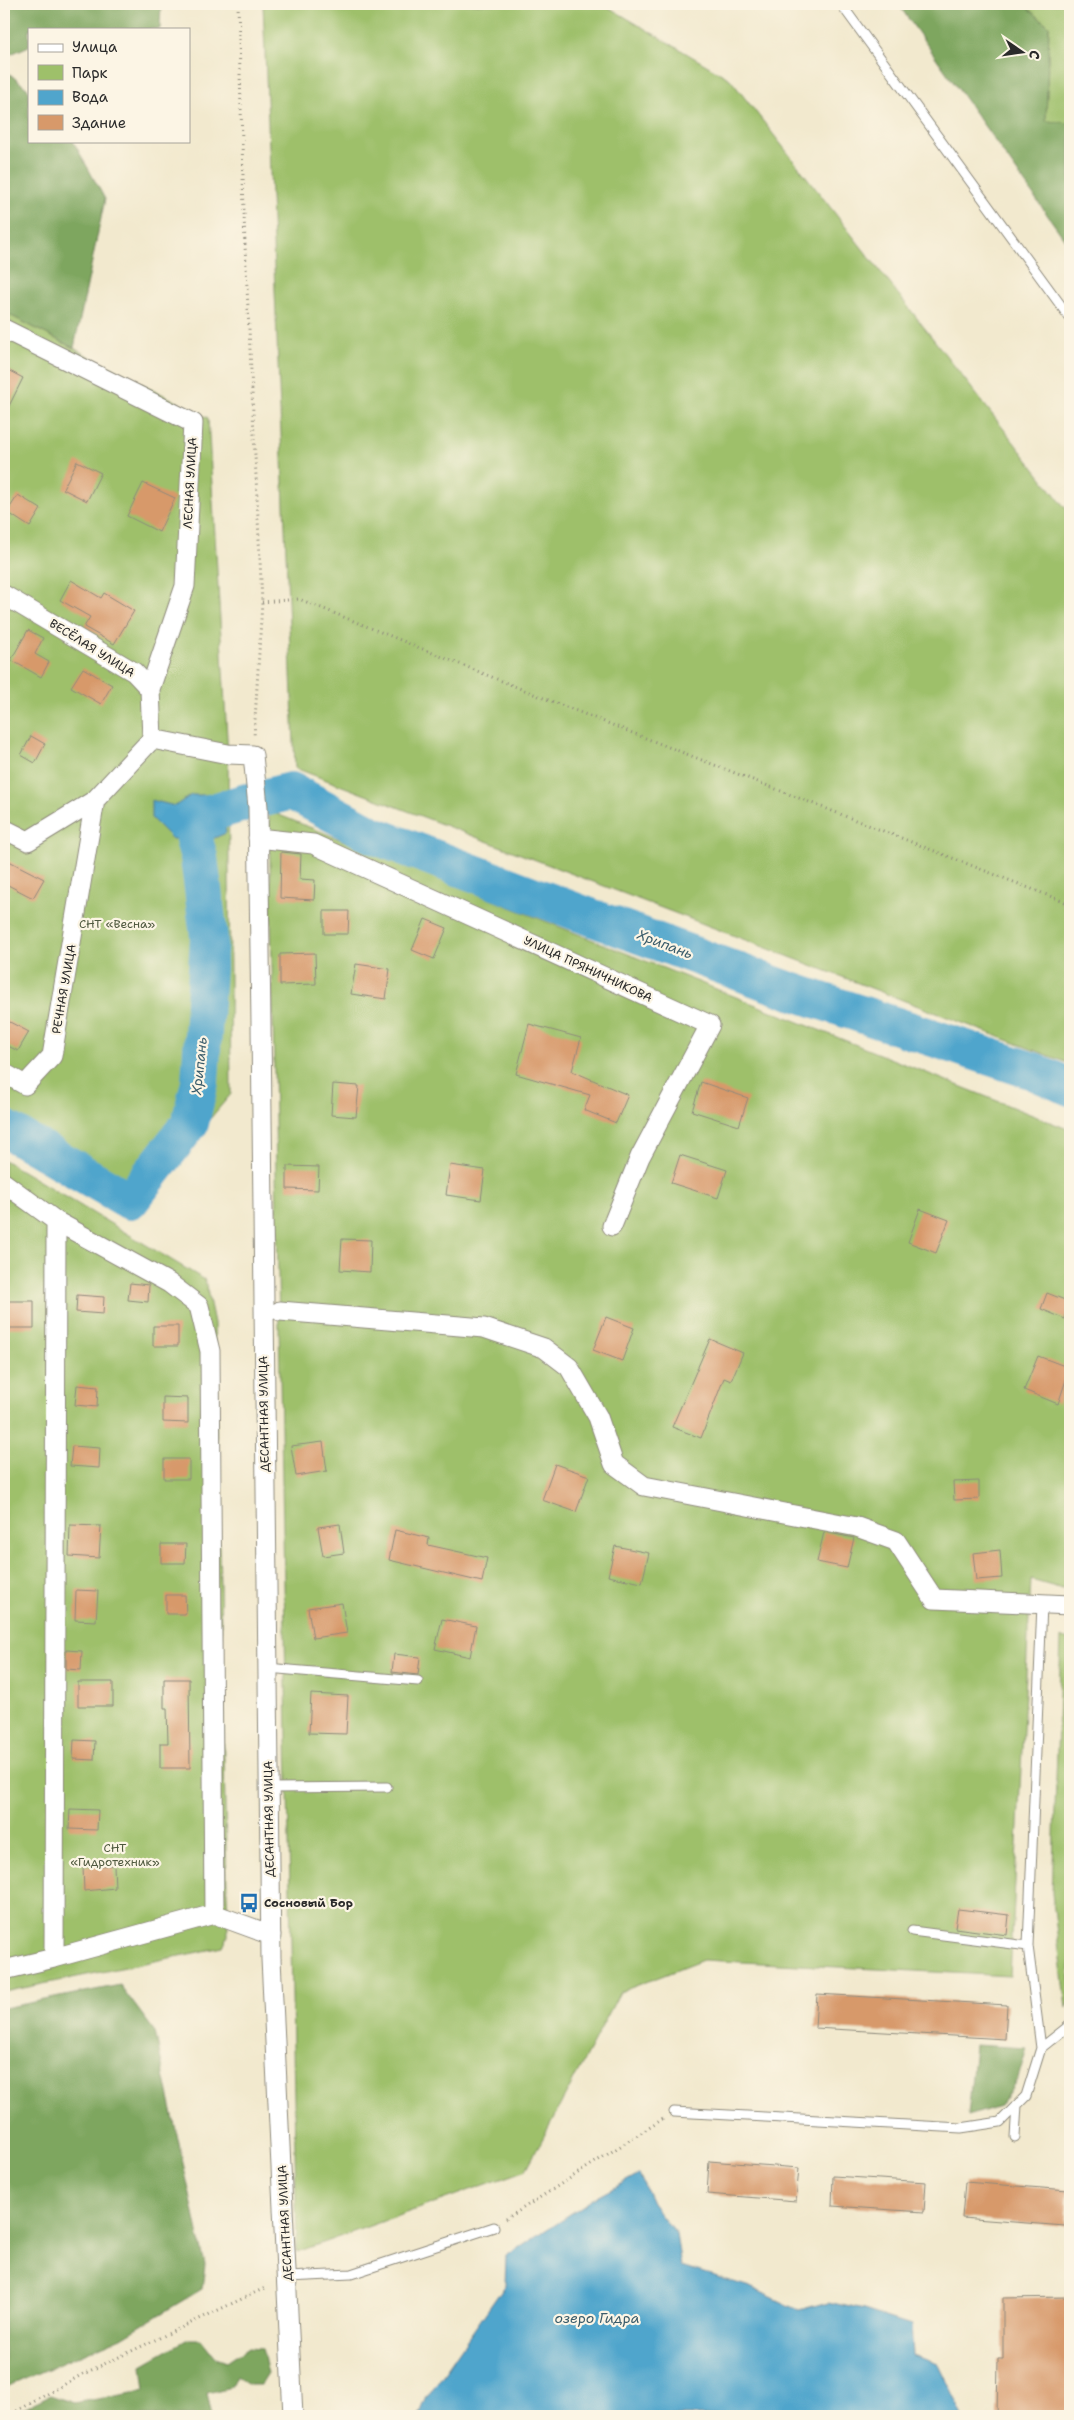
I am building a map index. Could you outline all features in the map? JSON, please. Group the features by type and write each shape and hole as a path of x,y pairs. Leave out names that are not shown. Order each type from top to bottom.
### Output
{"street":[{"name":"ЛЕСНАЯ УЛИЦА","path":"4,329 193,423 185,586 150,689"},
{"name":"ВЕСЁЛАЯ УЛИЦА","path":"4,595 134,672 150,689"},
{"path":"4,830 28,842 95,800 152,739 150,689"},
{"path":"152,739 228,754 252,755"},
{"name":"ДЕСАНТНАЯ УЛИЦА","path":"252,755 258,838 271,1311 267,1668 271,1935 293,2416"},
{"name":"РЕЧНАЯ УЛИЦА","path":"4,1073 25,1085 52,1056 95,800"},
{"name":"УЛИЦА ПРЯНИЧНИКОВА","path":"258,838 313,844 710,1025 640,1157 612,1226"},
{"path":"4,1183 56,1221 169,1283 199,1306 202,1315 210,1350 214,1914"},
{"path":"54,1958 56,1221"},
{"path":"271,1311 484,1328 544,1348 569,1367 598,1418 614,1464 644,1486 857,1527 896,1541 934,1599 1070,1605"},
{"path":"4,1970 214,1914 271,1935"}],"lane":[{"path":"841,4 1070,318"},
{"path":"674,2112 961,2128 1000,2122 1026,2096 1041,2048 1028,1946 1042,1604"},
{"path":"267,1668 418,1682"},
{"path":"269,1788 387,1787"},
{"path":"912,1931 1028,1946"},
{"path":"1041,2048 1070,2025"},
{"path":"1015,2137 1017,2105"},
{"path":"288,2277 351,2274 494,2227"}],"path":[{"path":"238,4 245,245 262,602 252,755"},
{"path":"262,602 299,599 556,703 1070,904"},
{"path":"494,2227 674,2112"},
{"path":"8,2416 83,2374 288,2277"}],"green space":[{"path":"4,4 161,4 160,28 28,28 28,46 4,57"},
{"path":"263,4 603,4 730,79 1070,514 1070,1064 295,768"},
{"path":"898,4 1023,4 1049,26 1046,121 1070,123 1070,247"},
{"path":"1023,4 1070,4 1070,123 1046,121 1049,26"},
{"path":"4,69 28,89 28,142 74,142 105,199 74,348 4,312"},
{"name":"СНТ «Весна»","path":"4,312 208,418 228,754 231,1094 127,1217 4,1143"},
{"path":"269,811 1070,1130 1070,1591 1031,1580 1010,1976 703,1960 620,1992 526,2170 297,2252"},
{"name":"СНТ «Гидротехник»","path":"4,1160 205,1280 214,1323 228,1936 223,1947 4,1992"},
{"path":"1061,1638 1070,1640 1070,1998 1066,2008 1052,1893"},
{"path":"120,1985 155,2032 205,2265 202,2289 122,2337 4,2388 4,2008"},
{"path":"975,2045 1027,2048 1018,2078 1000,2106 968,2116"},
{"path":"188,2339 201,2339 216,2358 227,2362 249,2347 262,2348 268,2374 261,2385 248,2385 236,2376 231,2387 207,2393 212,2416 7,2416 50,2395 74,2403 145,2391 142,2365"}],"water":[{"path":"191,795 209,795 223,809 226,833 210,840 172,839 151,818 151,800 175,806"},
{"name":"озеро Гидра","path":"639,2174 652,2203 676,2234 681,2266 750,2287 799,2310 828,2302 864,2310 911,2325 913,2355 938,2364 963,2416 419,2416 427,2397 505,2285 506,2256 593,2199"}],"building":[{"path":"4,368 23,378 4,416"},
{"path":"77,461 101,473 87,501 63,489"},
{"path":"143,483 175,498 159,532 127,516"},
{"path":"18,495 41,509 30,527 7,512"},
{"path":"71,580 101,598 104,593 134,611 114,644 84,627 90,617 60,600"},
{"path":"28,630 43,638 35,654 49,662 41,677 11,660"},
{"path":"83,668 112,685 101,704 71,687"},
{"path":"31,736 45,744 35,763 21,755"},
{"path":"281,852 301,854 300,879 315,880 314,900 280,898"},
{"path":"9,861 44,879 33,898 4,883 4,871"},
{"path":"324,911 349,911 348,934 324,934"},
{"path":"425,919 447,928 434,959 412,950"},
{"path":"315,953 316,984 280,985 280,954"},
{"path":"356,964 390,969 386,999 351,994"},
{"path":"4,1019 29,1032 18,1051 4,1044"},
{"path":"529,1024 581,1038 572,1071 628,1095 616,1123 584,1110 590,1095 516,1074"},
{"path":"701,1082 748,1098 739,1126 692,1111"},
{"path":"333,1084 359,1086 356,1117 331,1115"},
{"path":"680,1155 727,1170 718,1198 671,1183"},
{"path":"450,1165 485,1170 481,1200 446,1195"},
{"path":"287,1166 319,1167 318,1190 287,1189"},
{"path":"920,1209 949,1220 936,1253 908,1242"},
{"path":"342,1239 371,1240 370,1272 340,1270"},
{"path":"130,1283 149,1285 148,1302 128,1300"},
{"path":"1047,1293 1070,1302 1065,1319 1041,1309"},
{"path":"77,1295 104,1297 103,1314 76,1312"},
{"path":"5,1301 34,1301 34,1328 5,1328"},
{"path":"606,1317 634,1328 622,1361 593,1350"},
{"path":"153,1326 178,1326 178,1346 153,1346"},
{"path":"710,1339 743,1353 731,1381 724,1378 701,1438 672,1427"},
{"path":"1038,1356 1070,1368 1058,1404 1024,1390"},
{"path":"77,1385 98,1387 97,1407 75,1405"},
{"path":"163,1397 188,1398 188,1423 163,1422"},
{"path":"323,1442 327,1471 296,1476 291,1446"},
{"path":"72,1446 100,1448 99,1468 70,1466"},
{"path":"164,1459 189,1459 189,1479 164,1479"},
{"path":"555,1464 589,1476 576,1512 542,1500"},
{"path":"979,1481 979,1499 954,1500 953,1482"},
{"path":"340,1524 344,1553 323,1556 318,1527"},
{"path":"70,1525 101,1526 99,1558 69,1556"},
{"path":"395,1530 429,1538 428,1545 487,1558 482,1582 389,1560"},
{"path":"824,1532 854,1538 847,1568 817,1562"},
{"path":"161,1544 186,1544 185,1563 161,1563"},
{"path":"615,1546 649,1553 642,1583 608,1576"},
{"path":"1000,1550 1002,1578 976,1580 973,1553"},
{"path":"76,1590 98,1591 96,1621 75,1620"},
{"path":"166,1595 185,1595 186,1614 166,1614"},
{"path":"342,1603 347,1633 313,1638 308,1608"},
{"path":"442,1619 476,1626 470,1657 435,1649"},
{"path":"66,1650 82,1651 81,1670 66,1669"},
{"path":"394,1654 420,1657 418,1675 392,1672"},
{"path":"164,1679 189,1679 190,1768 160,1768 160,1743 168,1743 167,1708 164,1708"},
{"path":"78,1682 113,1682 113,1706 78,1706"},
{"path":"311,1694 348,1696 346,1734 309,1733"},
{"path":"74,1740 95,1741 94,1760 73,1759"},
{"path":"70,1809 98,1810 97,1830 69,1829"},
{"path":"114,1865 115,1888 84,1891 83,1867"},
{"path":"958,1909 1009,1915 1007,1935 955,1928"},
{"path":"817,1994 1007,2005 1005,2039 815,2028"},
{"path":"709,2161 799,2168 796,2201 707,2194"},
{"path":"833,2176 926,2182 924,2212 832,2206"},
{"path":"965,2182 1068,2190 1065,2226 962,2218"},
{"path":"1070,2297 1070,2416 997,2416 998,2359 1003,2359 1003,2298"}],"waterway":[{"name":"Хрипань","path":"268,797 291,791 373,835 788,990 1033,1071 1070,1087"},
{"name":"Хрипань","path":"4,1128 130,1201 190,1123 200,1082 209,937 199,857 194,840 200,816 247,802"}],"place":[{"name":"Сосновый Бор","path":"249,1903"}]}
